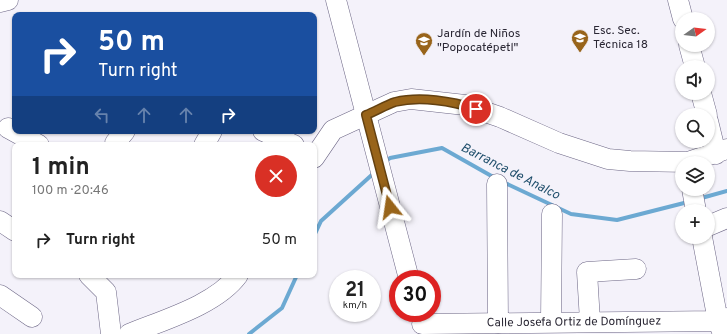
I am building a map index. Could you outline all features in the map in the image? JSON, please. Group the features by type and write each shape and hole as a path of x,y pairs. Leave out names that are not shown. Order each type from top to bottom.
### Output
{"street":[{"path":"0,2 8,0"},
{"path":"336,0 407,270"},
{"path":"678,0 681,12"},
{"path":"317,152 333,130 394,102 412,99 465,105 500,117 567,146 608,159 675,162"},
{"path":"8,128 12,130"},
{"path":"19,134 34,142"},
{"path":"270,134 287,142"},
{"path":"707,156 722,151 715,136"},
{"path":"498,184 498,323"},
{"path":"551,322 552,214"},
{"path":"715,223 727,218"},
{"path":"0,221 12,229"},
{"path":"704,244 722,324"},
{"path":"590,321 587,272 636,269"},
{"path":"92,278 106,292 109,307 111,334"},
{"path":"129,334 154,329 212,299 236,278"},
{"path":"0,295 32,317"},
{"name":"Calle Josefa Ortiz de Domínguez","path":"420,324 590,321 649,328 722,324"}],"waterway":[{"name":"Barranca de Analco","path":"384,163 390,158 442,148 495,178"},
{"name":"Barranca de Analco","path":"317,230 321,221 375,172"},
{"name":"Barranca de Analco","path":"503,182 571,214 617,220 688,202"},
{"name":"Barranca de Analco","path":"698,199 727,191"},
{"name":"Barranca de Analco","path":"249,334 282,308 296,278"}],"place":[{"name":"Esc. Sec. Técnica 18","path":"580,53"},
{"name":"Jardín de Niños \"Popocatépetl\"","path":"424,56"}],"route":[{"path":"390,207 366,115 394,102 412,99 465,105 476,109"}]}
